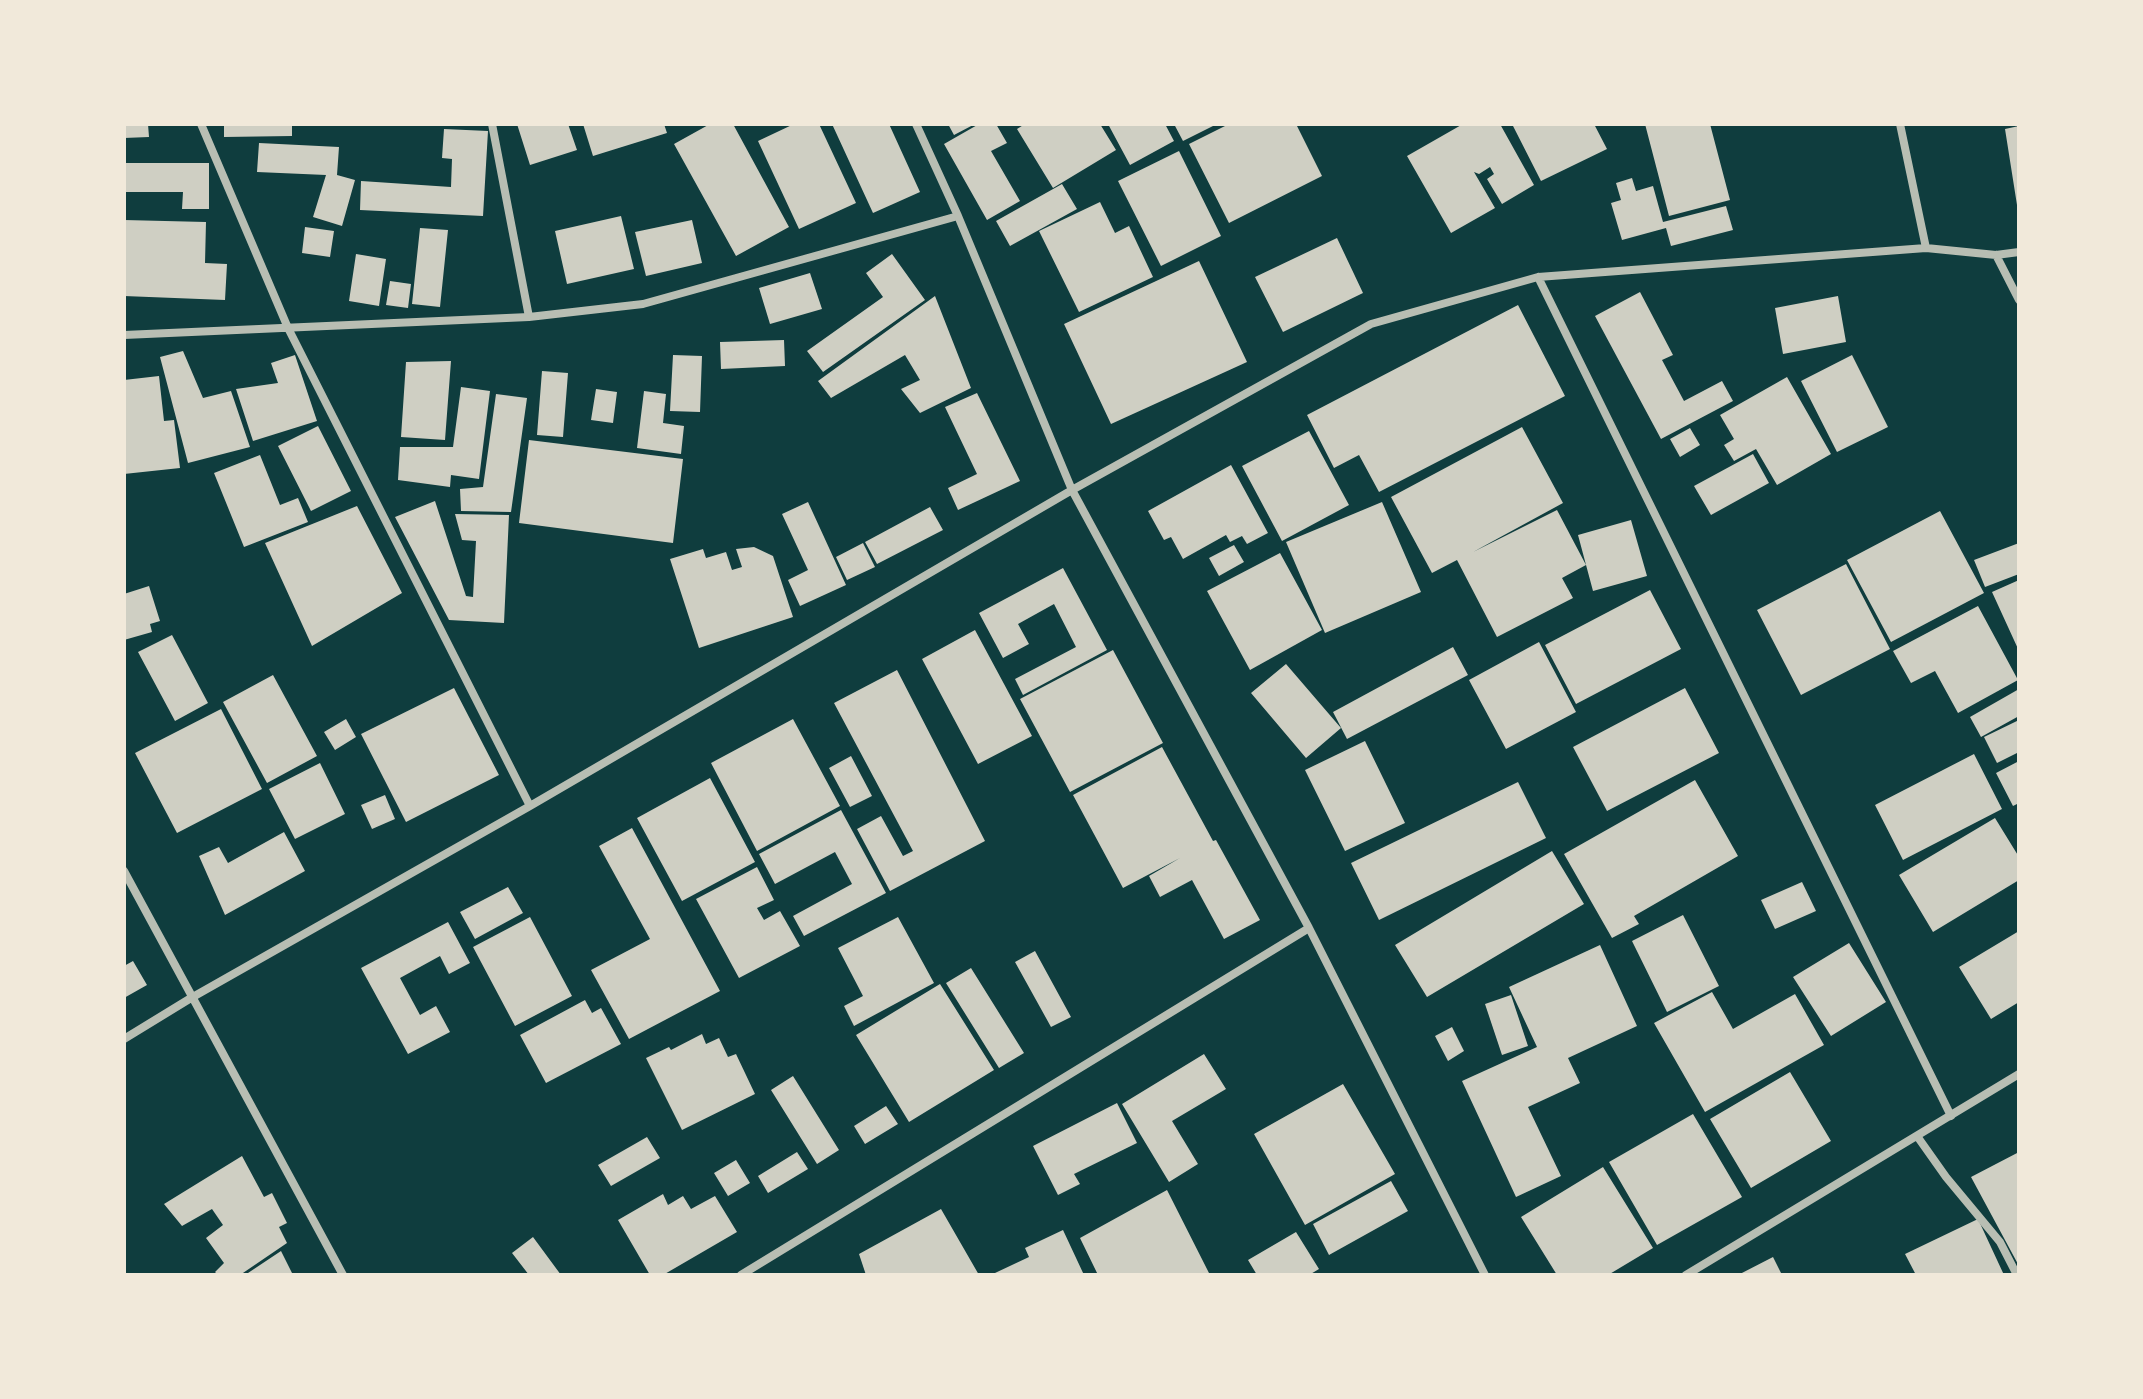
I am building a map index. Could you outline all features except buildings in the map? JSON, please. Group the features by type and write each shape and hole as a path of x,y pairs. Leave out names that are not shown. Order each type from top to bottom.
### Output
{"street":[{"path":"201,124 288,328 530,806"},
{"path":"492,124 529,317"},
{"path":"916,124 958,216 1072,490 1309,928 1485,1275"},
{"path":"1900,124 1926,248"},
{"path":"124,335 529,317 643,304 958,216"},
{"path":"124,1039 1072,490 1371,324 1538,277 1926,248 1996,255 2019,252"},
{"path":"1996,255 2019,300"},
{"path":"1538,277 1951,1116"},
{"path":"124,871 343,1275"},
{"path":"741,1275 1309,928"},
{"path":"1686,1275 2019,1074"},
{"path":"1917,1136 1946,1177 2000,1242 2017,1275"}]}
